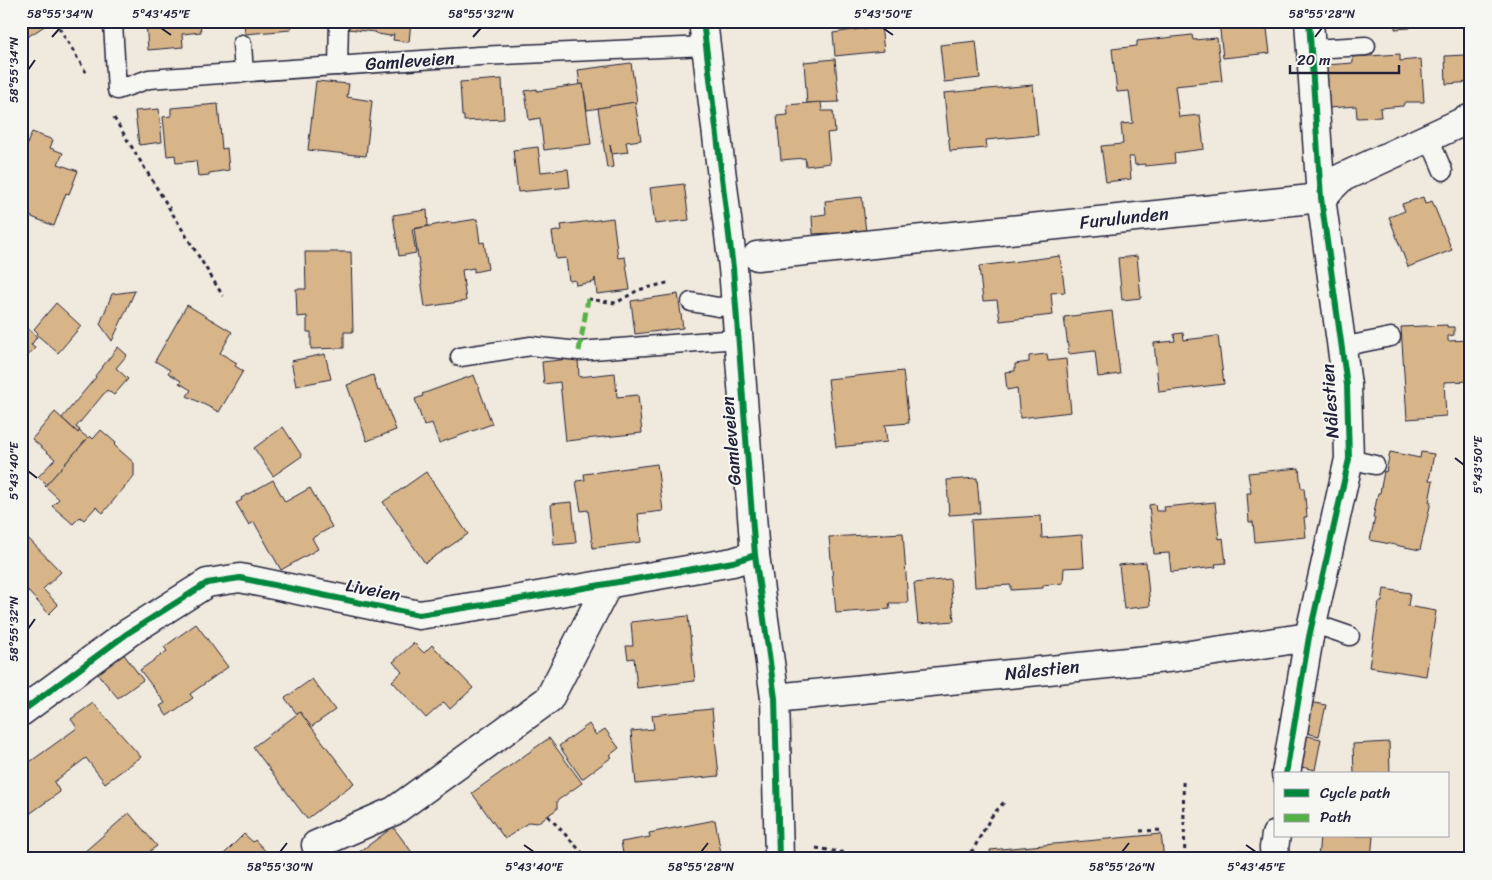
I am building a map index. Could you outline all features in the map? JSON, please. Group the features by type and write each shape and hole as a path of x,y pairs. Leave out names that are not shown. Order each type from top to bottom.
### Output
{"street":[{"name":"Nålestien","path":"1286,772 1310,630 1349,460 1346,385 1321,198 1309,21"},
{"name":"Gamleveien","path":"704,34 733,268 755,555 775,698 780,859"},
{"path":"1321,198 1341,178 1471,118"},
{"name":"Furulunden","path":"757,256 1321,198"},
{"name":"Liveien","path":"21,712 128,634 207,583 240,578 419,615 733,562 755,555"},
{"path":"316,845 394,811 550,699 608,584"},
{"name":"Nålestien","path":"775,698 1176,657 1310,630"},
{"path":"1275,859 1276,838"}],"lane":[{"path":"338,66 339,21"},
{"name":"Gamleveien","path":"113,24 117,90 149,79 479,56 704,34"},
{"path":"242,44 244,73"},
{"path":"1311,49 1366,46"},
{"path":"1429,138 1443,171"},
{"path":"691,302 718,307 736,305"},
{"path":"1341,347 1392,337"},
{"path":"460,356 531,346 579,351 738,340"},
{"path":"1349,460 1376,465"},
{"path":"1310,630 1350,636"}],"path":[{"path":"55,21 90,79"},
{"path":"110,111 223,296"},
{"path":"588,299 616,303 638,290 688,277 691,302"},
{"path":"1183,782 1185,859"},
{"path":"956,859 973,850 991,817 1006,801"},
{"path":"548,816 588,859"},
{"path":"1140,831 1164,830"},
{"path":"816,848 846,853 858,859"}],"building":[{"path":"21,21 44,21 46,25 26,38 21,30"},
{"path":"146,21 200,21 201,32 182,34 183,47 148,50"},
{"path":"244,21 290,21 291,30 245,34"},
{"path":"349,21 411,21 409,42 393,40 394,34 390,36 348,29"},
{"path":"936,21 971,21 937,25"},
{"path":"1219,21 1266,21 1270,53 1223,58"},
{"path":"1376,21 1410,21 1410,28 1395,29 1395,22 1376,23"},
{"path":"881,26 884,51 835,56 833,33"},
{"path":"1192,35 1193,40 1217,38 1222,81 1175,86 1179,117 1200,115 1204,149 1174,153 1175,163 1135,165 1134,157 1129,157 1131,179 1106,182 1101,146 1123,144 1121,124 1133,123 1129,91 1117,92 1112,49 1137,46 1137,41"},
{"path":"976,41 980,78 944,82 940,45"},
{"path":"1400,54 1400,61 1421,59 1424,102 1406,102 1403,106 1380,108 1381,117 1357,118 1356,106 1329,108 1326,65 1353,63 1353,57"},
{"path":"1465,55 1466,66 1471,66 1471,82 1446,84 1445,56"},
{"path":"835,59 839,102 807,103 804,62"},
{"path":"631,63 637,102 587,110 583,84 580,85 578,70"},
{"path":"502,79 504,119 464,121 460,82"},
{"path":"316,81 349,84 347,97 372,101 366,156 308,150"},
{"path":"583,84 591,144 544,150 540,118 529,120 525,91"},
{"path":"1033,85 1038,135 986,140 987,148 950,151 944,93"},
{"path":"635,102 641,140 626,142 628,152 612,154 610,145 613,167 607,168 598,108"},
{"path":"821,102 822,111 833,111 835,132 827,133 830,163 806,166 805,158 781,160 777,116 788,115 787,105"},
{"path":"218,104 222,149 227,148 229,170 198,176 196,161 176,163 175,155 167,156 163,117 171,116 171,108"},
{"path":"159,109 162,142 139,145 135,111"},
{"path":"32,132 53,140 50,148 63,153 58,164 78,171 69,194 66,193 54,226 27,215 21,230 21,158"},
{"path":"538,147 541,172 568,169 570,187 518,192 513,150"},
{"path":"684,184 689,220 655,224 650,188"},
{"path":"862,197 866,232 829,235 829,233 813,234 812,216 826,214 825,201"},
{"path":"1423,197 1425,204 1432,201 1452,250 1408,267 1389,217 1405,211 1402,204"},
{"path":"427,210 428,226 412,229 416,253 399,256 393,215"},
{"path":"613,218 618,258 625,257 630,290 597,294 595,278 594,282 576,285 575,280 569,281 566,258 556,259 552,232 562,230 561,225"},
{"path":"477,219 480,243 484,242 488,269 474,272 474,268 462,270 466,301 425,307 414,229"},
{"path":"305,252 351,252 353,332 344,332 344,348 311,349 311,332 307,332 307,316 297,317 296,289 306,289"},
{"path":"1060,256 1065,292 1051,293 1053,315 1000,321 997,300 983,301 979,266"},
{"path":"1137,256 1141,298 1122,300 1118,258"},
{"path":"135,291 112,341 100,324 112,294"},
{"path":"678,294 683,328 635,334 631,301"},
{"path":"56,303 81,326 58,353 36,334 38,333 34,329"},
{"path":"187,305 232,332 220,353 237,363 235,366 243,371 219,412 187,396 191,390 179,383 181,381 168,373 170,370 155,361"},
{"path":"1112,311 1120,374 1098,377 1095,351 1069,354 1064,317"},
{"path":"21,322 37,337 31,345 35,348 21,363"},
{"path":"1447,325 1447,327 1454,327 1454,335 1448,336 1448,341 1471,340 1471,381 1444,382 1446,416 1407,419 1401,327"},
{"path":"1183,333 1184,340 1218,336 1224,384 1159,392 1154,343 1175,341 1174,334"},
{"path":"118,347 127,355 116,368 128,379 114,395 107,390 76,427 80,430 78,433 62,418"},
{"path":"325,354 331,379 296,386 291,361"},
{"path":"1047,354 1048,361 1066,359 1071,412 1020,418 1017,388 1007,390 1005,372 1015,371 1015,364 1029,362 1029,356"},
{"path":"578,358 579,377 615,373 617,397 638,395 642,433 566,441 560,382 544,384 542,362"},
{"path":"903,371 909,423 885,425 887,442 836,447 828,379"},
{"path":"373,375 378,391 381,390 396,430 367,441 347,385"},
{"path":"474,375 492,424 439,443 432,423 424,426 415,399 423,396 422,394"},
{"path":"55,412 78,433 79,431 88,438 47,484 38,477 55,459 32,439"},
{"path":"283,427 302,456 273,476 254,448"},
{"path":"101,430 134,463 134,476 103,513 96,507 84,520 80,517 73,524 52,506 59,499 45,486 90,436 93,439"},
{"path":"1390,452 1420,458 1421,452 1434,454 1429,480 1433,481 1429,502 1431,502 1420,550 1370,540 1378,493 1380,493"},
{"path":"657,464 663,511 638,514 641,542 593,548 588,510 581,511 576,481 585,480 584,474"},
{"path":"1299,468 1301,488 1304,488 1307,517 1304,517 1306,537 1255,542 1253,522 1249,522 1247,493 1251,493 1248,473"},
{"path":"426,472 468,534 425,563 383,502"},
{"path":"977,478 980,513 949,515 947,480"},
{"path":"273,480 285,502 310,488 332,527 312,538 318,549 281,570 254,522 249,525 236,503 242,500 241,498"},
{"path":"572,502 576,543 554,545 551,504"},
{"path":"1215,502 1219,539 1223,538 1226,563 1215,564 1216,567 1171,572 1169,553 1154,554 1149,505 1155,504 1156,511 1165,511 1164,507"},
{"path":"1041,516 1042,538 1082,535 1084,567 1064,568 1063,583 1043,585 1043,588 1011,590 1011,585 975,587 971,520"},
{"path":"22,532 61,572 43,589 58,605 49,614 25,588 21,592"},
{"path":"903,533 908,603 889,603 890,609 836,613 829,537"},
{"path":"1146,562 1150,606 1124,609 1119,565"},
{"path":"950,579 954,621 918,624 914,583"},
{"path":"1384,589 1410,593 1408,606 1436,611 1426,676 1369,667 1379,602 1382,602"},
{"path":"688,616 695,681 637,688 634,658 628,659 626,646 633,646 631,622"},
{"path":"196,624 228,667 190,694 193,698 167,716 160,706 165,703 140,670 167,651 164,647"},
{"path":"414,643 424,653 432,645 473,688 450,709 444,702 426,718 392,681 402,672 393,662"},
{"path":"122,652 143,680 118,698 96,672"},
{"path":"312,679 335,710 311,727 300,712 297,714 285,698"},
{"path":"1308,702 1326,705 1319,736 1302,732"},
{"path":"93,703 141,757 105,783 86,758 54,782 60,792 21,820 21,757 27,764 77,728 71,719"},
{"path":"712,709 719,776 636,784 631,731 654,729 652,715"},
{"path":"300,712 354,783 307,819 253,747"},
{"path":"589,724 596,735 605,729 619,748 610,755 612,757 582,779 559,746"},
{"path":"1303,735 1321,739 1315,770 1297,766"},
{"path":"549,738 582,783 557,801 557,809 537,823 529,822 505,839 472,793"},
{"path":"1389,742 1390,772 1354,772 1353,744"},
{"path":"129,813 157,846 150,851 154,856 151,859 76,859"},
{"path":"715,820 722,859 624,859 621,842 650,837 649,833"},
{"path":"393,827 417,859 350,859"},
{"path":"244,834 253,842 255,840 273,859 219,859"},
{"path":"1161,834 1164,859 991,859 990,850"},
{"path":"1320,838 1373,838 1371,859 1318,859"},
{"path":"1240,850 1241,859 1224,859 1224,852"}],"marked path":[{"path":"579,351 588,299"}],"cycle path":[{"path":"703,21 733,268 755,555 775,698 779,859"},
{"path":"1286,772 1309,637 1349,459 1347,385 1321,198 1309,21"},
{"path":"21,712 128,633 207,583 240,578 419,615 733,562 755,555"}]}
